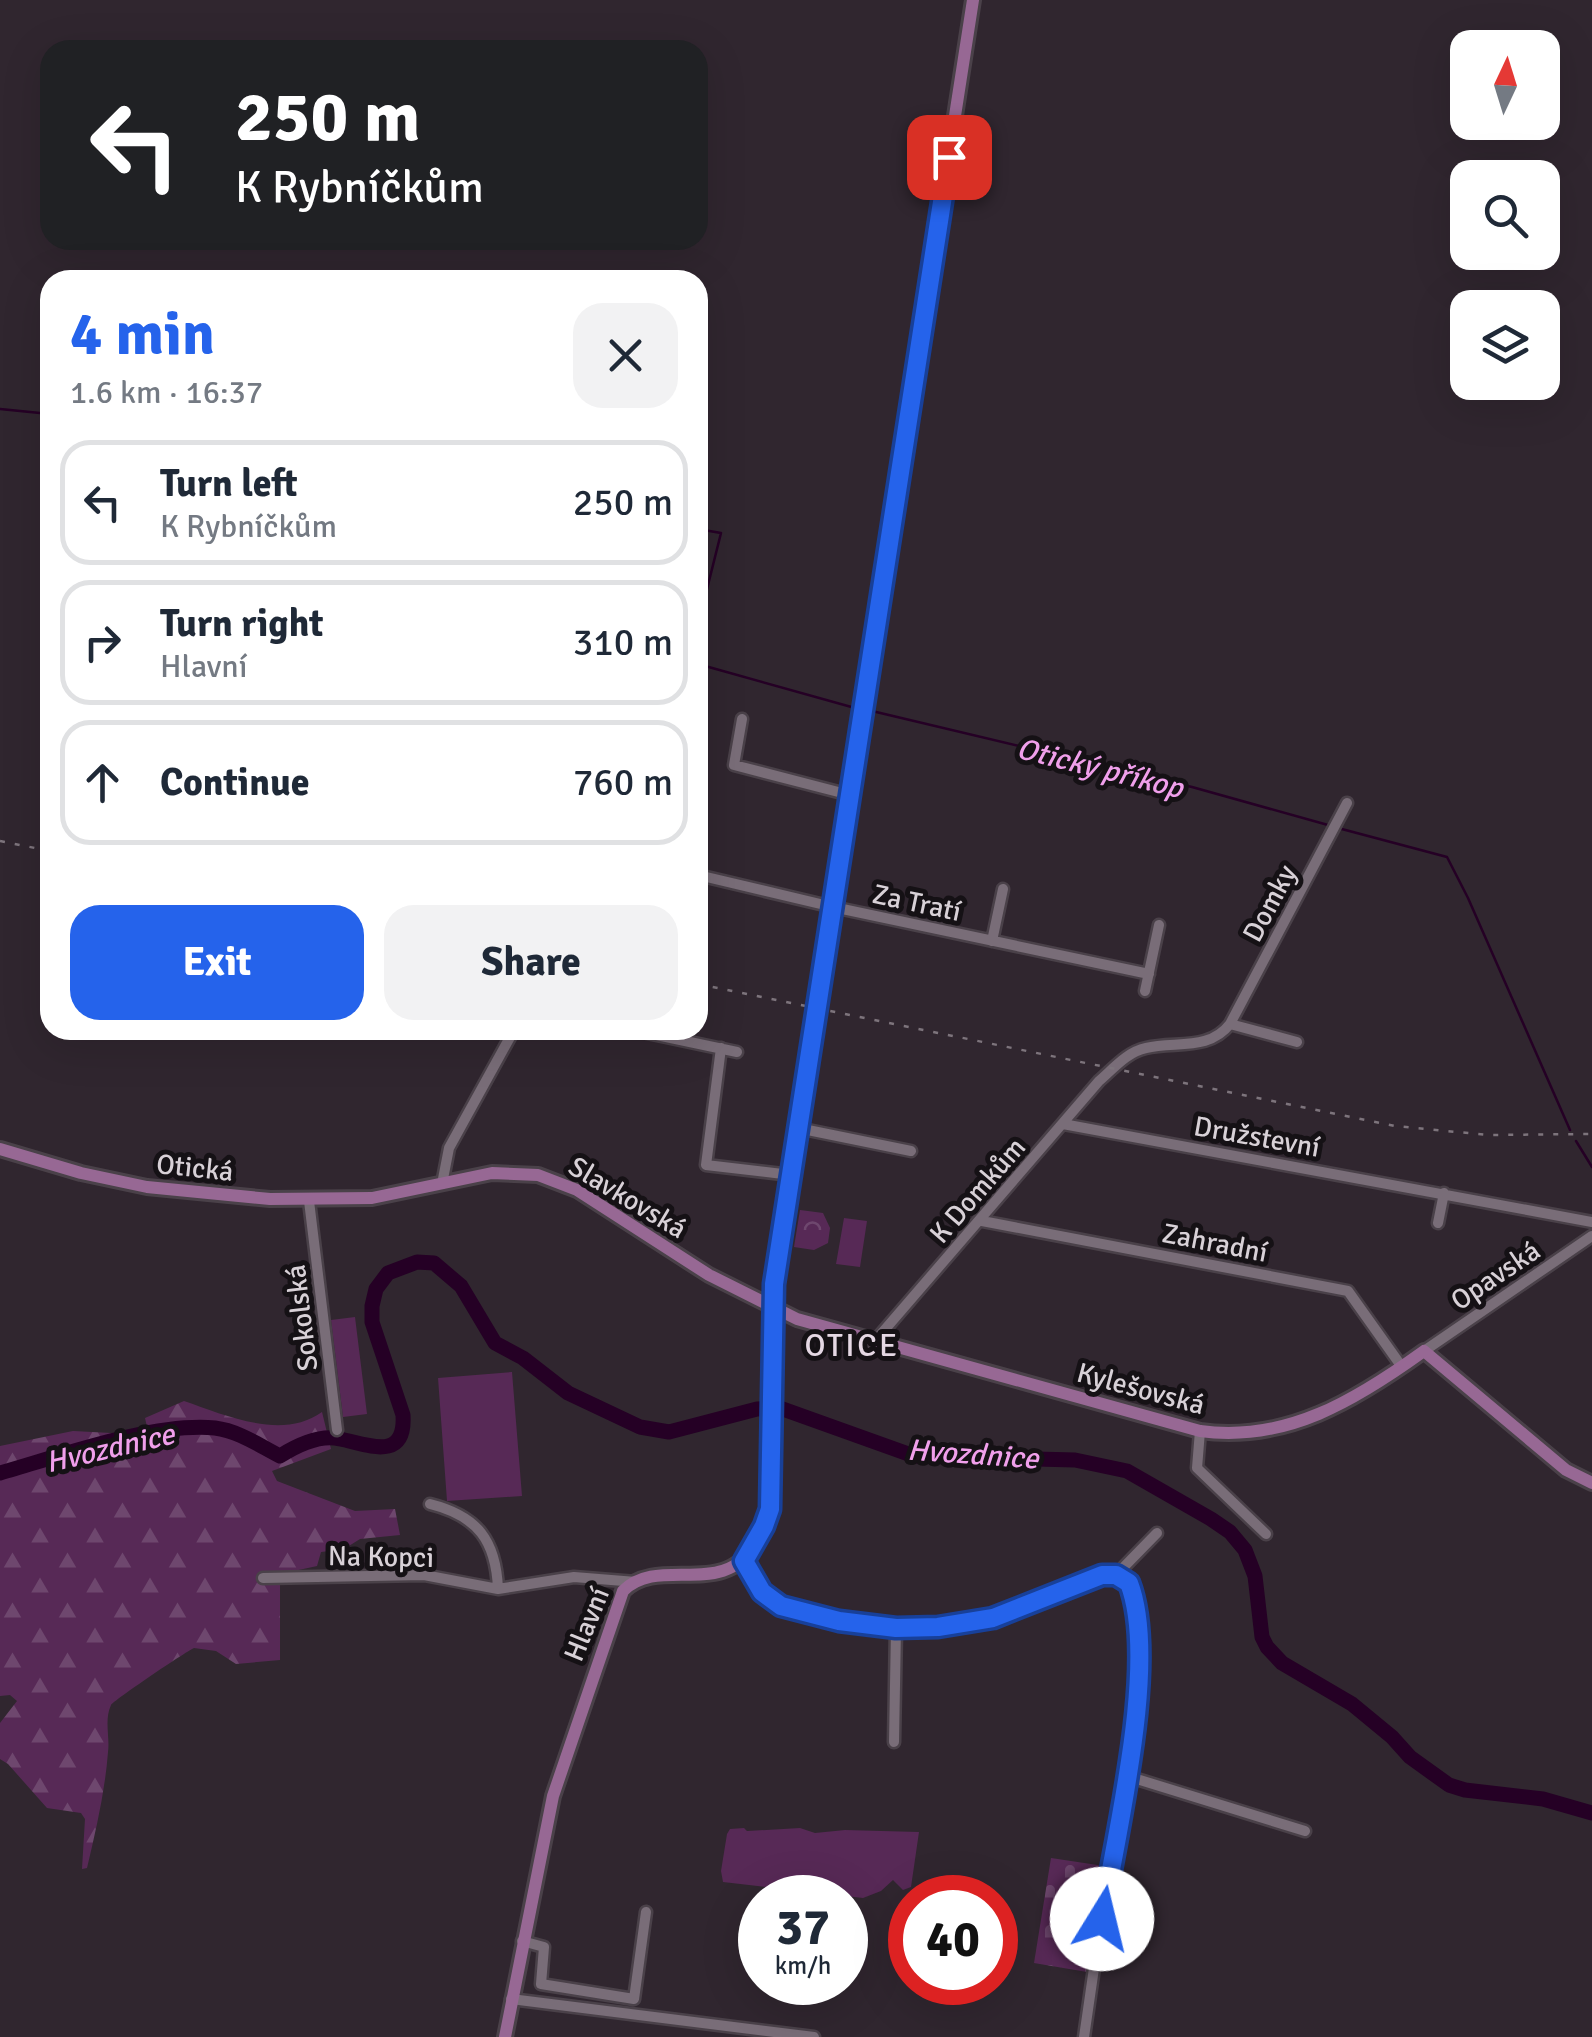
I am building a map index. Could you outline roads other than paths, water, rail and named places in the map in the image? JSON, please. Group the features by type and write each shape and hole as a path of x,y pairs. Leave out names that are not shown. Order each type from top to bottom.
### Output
{"main road":[{"path":"744,1561 767,1521 771,1308 973,0"},
{"name":"Otická","path":"0,1149 147,1187 229,1197 309,1201 390,1196"},
{"name":"Slavkovská","path":"390,1196 502,1172 538,1174 558,1181 708,1276 771,1308"},
{"name":"Kylešovská","path":"771,1308 1200,1431 1244,1434 1305,1422 1342,1404 1424,1351"},
{"path":"1424,1351 1566,1470 1592,1482"},
{"name":"Hlavní","path":"504,2037 552,1796 624,1591 636,1582 714,1574 744,1561"}],"street":[{"path":"742,719 734,765 850,794"},
{"name":"Domky","path":"1230,1024 1347,803"},
{"name":"Za Tratí","path":"708,876 1149,974"},
{"name":"Za Tratí","path":"992,940 1002,889"},
{"path":"1145,990 1159,925"},
{"path":"1230,1024 1297,1042"},
{"name":"K Domkům","path":"876,1341 1113,1069 1130,1054 1145,1048 1208,1042 1230,1024"},
{"path":"442,1184 449,1148 508,1040"},
{"path":"681,1040 737,1052"},
{"path":"720,1048 706,1165 792,1175"},
{"name":"Družstevní","path":"1063,1124 1592,1222"},
{"path":"798,1128 911,1151"},
{"path":"1438,1223 1444,1192"},
{"name":"Sokolská","path":"309,1201 337,1430"},
{"name":"Zahradní","path":"982,1221 1348,1290 1402,1366"},
{"name":"Opavská","path":"1424,1351 1592,1236"},
{"path":"1200,1431 1197,1468 1266,1534"},
{"name":"Na Kopci","path":"430,1504 451,1510 490,1543 498,1589"},
{"path":"744,1561 762,1592 781,1606 839,1621 896,1628 938,1627 993,1618 1086,1580 1116,1575 1157,1533"},
{"name":"Na Kopci","path":"263,1578 424,1575 498,1589 574,1577 636,1582"},
{"path":"1084,2037 1128,1776 1137,1690 1137,1627 1131,1588 1116,1575"},
{"path":"894,1742 896,1628"},
{"path":"1128,1776 1305,1831"},
{"path":"522,1942 544,1947 540,1984 634,1999 646,1912"},
{"path":"510,1999 814,2037"}],"waterway":[{"name":"Otický příkop","path":"0,409 40,413"},
{"name":"Otický příkop","path":"708,531 721,533 708,585"},
{"name":"Otický příkop","path":"708,667 855,708"},
{"name":"Otický příkop","path":"872,711 1192,787 1328,825"},
{"name":"Otický příkop","path":"1338,828 1447,857 1570,1130"},
{"name":"Otický příkop","path":"1576,1141 1592,1167"},
{"name":"Hvozdnice","path":"0,1473 136,1435 191,1428 232,1432 280,1456 324,1438 391,1445 398,1440 403,1415 372,1322 376,1289 388,1273 417,1262 434,1263 461,1286 495,1343 523,1358 568,1393 640,1427 669,1432 757,1409 780,1408 914,1456 1075,1460 1127,1471 1211,1519 1230,1532 1245,1550 1255,1576 1262,1637 1282,1663 1352,1704 1410,1757 1449,1785 1543,1799 1592,1813"}],"railway":[{"path":"0,841 40,849"},
{"path":"708,986 1395,1126 1488,1135 1592,1134"}],"district":[{"name":"OTICE","path":"852,1345"}]}
